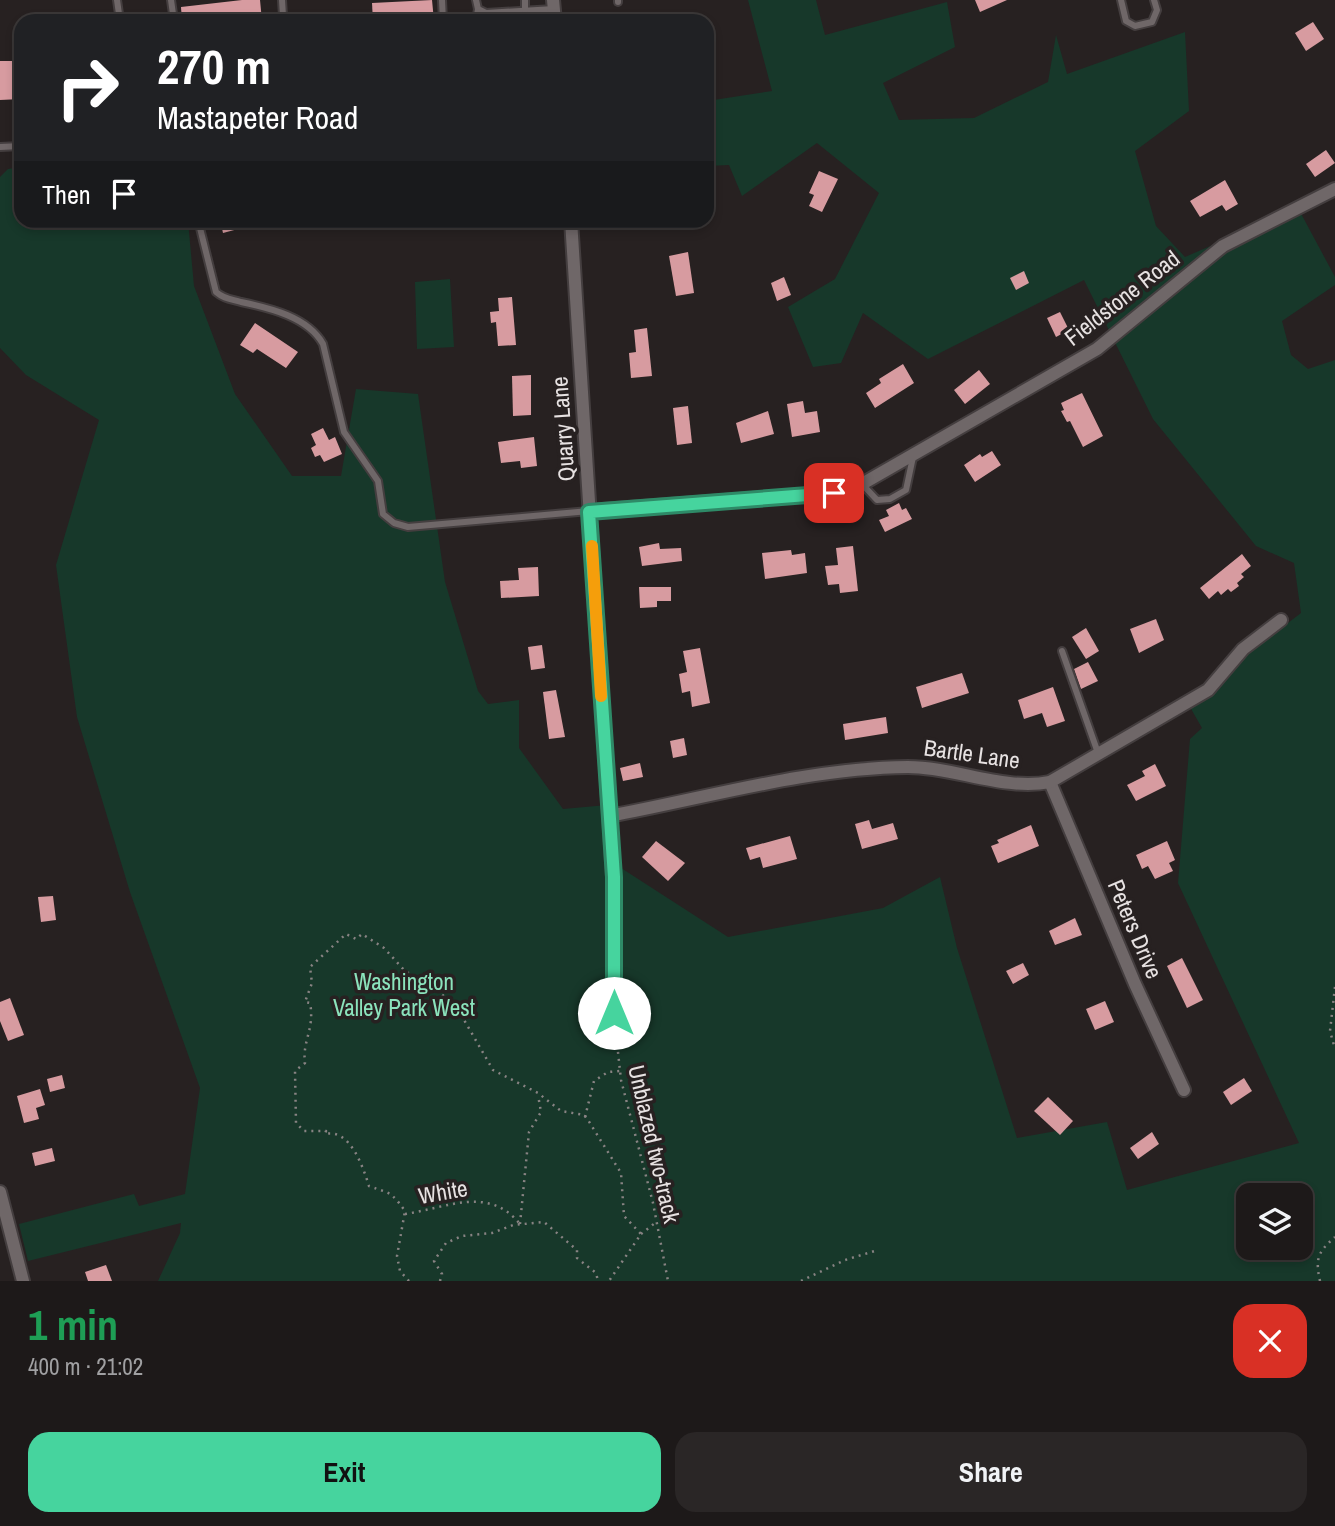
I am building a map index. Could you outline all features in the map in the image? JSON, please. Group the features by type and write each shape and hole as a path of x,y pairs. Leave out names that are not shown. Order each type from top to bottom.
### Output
{"street":[{"name":"Fieldstone Road","path":"863,484 1097,349 1223,246 1335,189"},
{"name":"Quarry Lane","path":"571,228 614,877 614,1013"},
{"path":"589,512 834,493"},
{"name":"Bartle Lane","path":"609,816 771,783 906,767 940,768 1020,783 1050,782 1208,690 1243,649 1281,620"},
{"name":"Peters Drive","path":"1050,782 1135,984 1184,1090"},
{"path":"0,1192 23,1281"}],"lane":[{"path":"475,0 477,14"},
{"path":"520,14 525,0"},
{"path":"1121,0 1126,21 1135,26 1146,25 1157,17 1154,0"},
{"path":"478,9 486,13 554,10"},
{"path":"200,228 216,292 232,300 296,318 315,331 323,344 344,432 378,481 383,514 394,523 408,527 589,512"},
{"path":"863,484 877,500 890,499 906,490 913,456"},
{"path":"1062,651 1099,755"}],"path":[{"path":"408,1281 400,1271 397,1256 405,1214 393,1194 382,1188 369,1186 358,1155 342,1138 331,1133 325,1134 326,1131 304,1131 296,1123 295,1071 305,1063 303,1051 310,1039 313,1019 310,1003 305,1002 312,983 310,967 346,934 356,939 362,934 379,944 405,971 428,983 456,1006 494,1070 538,1093 561,1111 585,1116 621,1173 621,1210 641,1234"},
{"path":"1335,987 1330,1031 1335,1049"},
{"name":"Unblazed two-track","path":"614,1013 620,1071 657,1222 668,1281"},
{"path":"585,1116 594,1081 608,1072 620,1071"},
{"path":"520,1224 530,1132 541,1112 538,1093"},
{"name":"White","path":"405,1214 446,1204 484,1201 508,1210 520,1224"},
{"name":"White","path":"440,1281 442,1274 434,1261 446,1243 462,1236 544,1222 576,1250 578,1258 596,1273 598,1281"},
{"path":"608,1281 641,1234 657,1222"},
{"path":"1320,1281 1315,1261 1319,1251 1335,1237"},
{"path":"801,1281 845,1259 878,1250"}],"green space":[{"name":"Washington Valley Park West","path":"748,0 816,0 825,35 947,2 955,47 883,83 899,120 974,118 1048,82 1056,35 1067,74 1185,32 1189,111 1135,151 1156,226 1185,257 1298,208 1335,277 1335,285 1282,321 1291,355 1308,369 1335,360 1335,1281 158,1281 180,1233 181,1223 28,1261 19,1224 134,1194 139,1206 185,1194 200,1088 130,892 77,717 56,565 99,420 26,375 0,348 0,177 8,169 14,168 14,228 189,228 194,286 235,394 292,476 341,476 356,389 418,394 445,582 478,691 488,704 519,700 519,748 563,809 618,804 618,866 728,937 883,908 940,877 957,948 1017,1138 1107,1122 1127,1190 1299,1143 1178,883 1190,739 1202,728 1190,707 1241,659 1301,613 1294,563 1256,546 1153,419 1084,280 928,359 863,313 841,363 813,367 788,307 835,279 879,193 817,143 742,196 729,165 714,166 714,100 772,91"},
{"path":"450,279 454,347 417,349 415,282"}],"building":[{"path":"260,0 261,14 182,14 181,7"},
{"path":"432,0 433,14 373,14 372,3"},
{"path":"975,0 1007,0 980,12"},
{"path":"1313,22 1324,39 1306,51 1295,33"},
{"path":"0,61 14,61 14,99 0,100"},
{"path":"1326,150 1335,163 1315,177 1306,164"},
{"path":"819,171 838,179 822,212 809,206 814,195 809,193"},
{"path":"1225,180 1238,204 1226,211 1222,205 1200,217 1190,201"},
{"path":"222,228 238,228 238,229 223,233"},
{"path":"688,252 694,293 676,296 669,256"},
{"path":"1024,271 1029,283 1016,290 1010,278"},
{"path":"784,277 791,295 777,301 771,283"},
{"path":"512,297 516,345 498,346 496,322 491,323 490,312 499,311 498,298"},
{"path":"1060,312 1069,330 1056,337 1047,318"},
{"path":"255,323 298,352 286,368 257,349 253,353 240,345"},
{"path":"647,328 652,376 631,378 629,353 636,352 634,330"},
{"path":"903,364 914,383 875,408 866,393 881,383 879,379"},
{"path":"979,370 990,384 965,404 954,390"},
{"path":"531,375 531,415 513,416 512,376"},
{"path":"1082,393 1103,436 1083,447 1070,421 1067,422 1061,411 1064,410 1061,403"},
{"path":"803,401 805,413 817,411 820,432 792,437 787,404"},
{"path":"688,406 692,443 677,445 673,408"},
{"path":"768,411 774,434 741,443 736,423"},
{"path":"323,428 329,440 335,437 342,454 324,462 320,455 315,457 311,448 316,445 311,434"},
{"path":"534,437 537,466 521,468 520,461 501,463 498,442"},
{"path":"992,451 1001,465 975,482 964,465 980,454 982,457"},
{"path":"899,503 902,510 906,508 912,519 885,532 879,520 889,516 886,510"},
{"path":"659,543 660,549 681,548 682,561 642,566 639,547"},
{"path":"853,546 858,591 840,593 839,584 828,585 825,566 838,565 836,548"},
{"path":"791,550 792,555 805,553 807,573 765,579 762,553"},
{"path":"1242,554 1251,566 1241,574 1244,577 1237,583 1239,586 1231,592 1228,589 1221,595 1218,591 1209,599 1200,588"},
{"path":"538,567 539,596 501,598 500,581 519,580 518,568"},
{"path":"639,587 671,587 671,601 657,601 657,607 640,608"},
{"path":"1156,619 1164,640 1139,653 1130,629"},
{"path":"1086,628 1099,651 1086,659 1072,637"},
{"path":"542,645 545,668 531,670 528,647"},
{"path":"700,648 710,703 692,707 690,691 682,693 679,674 687,672 683,651"},
{"path":"1088,662 1098,681 1081,689 1074,669"},
{"path":"962,673 969,693 922,708 916,687"},
{"path":"1053,687 1065,721 1047,727 1042,713 1024,719 1018,700"},
{"path":"556,690 565,737 549,739 543,692"},
{"path":"886,717 888,733 845,740 843,724"},
{"path":"684,738 687,755 673,758 670,741"},
{"path":"640,763 643,777 623,781 620,768"},
{"path":"1155,764 1166,786 1136,801 1127,785 1145,776 1142,771"},
{"path":"869,820 872,829 893,823 898,839 862,849 855,824"},
{"path":"1031,825 1039,846 998,863 991,846 999,843 997,840"},
{"path":"790,836 797,859 763,868 760,857 750,860 746,848"},
{"path":"656,841 685,863 668,881 642,857"},
{"path":"1167,841 1175,860 1169,863 1173,871 1155,879 1148,866 1142,869 1136,855"},
{"path":"53,896 56,920 41,922 38,897"},
{"path":"1075,918 1082,935 1055,945 1049,931"},
{"path":"1182,958 1203,1000 1187,1008 1167,966"},
{"path":"1023,963 1029,975 1013,984 1006,971"},
{"path":"10,998 24,1035 8,1041 0,1021 0,1002"},
{"path":"1105,1001 1114,1022 1095,1030 1086,1009"},
{"path":"62,1075 65,1088 50,1092 47,1079"},
{"path":"1244,1078 1252,1091 1231,1105 1223,1092"},
{"path":"40,1089 45,1105 36,1108 39,1119 24,1123 17,1096"},
{"path":"1048,1097 1073,1121 1060,1135 1034,1111"},
{"path":"1152,1132 1159,1144 1138,1159 1130,1148"},
{"path":"52,1148 55,1161 35,1166 32,1153"},
{"path":"106,1265 112,1281 88,1281 85,1272"}],"slow traffic":[{"path":"592,546 601,696"}],"route":[{"path":"614,1013 614,877 589,512 834,493"}]}
